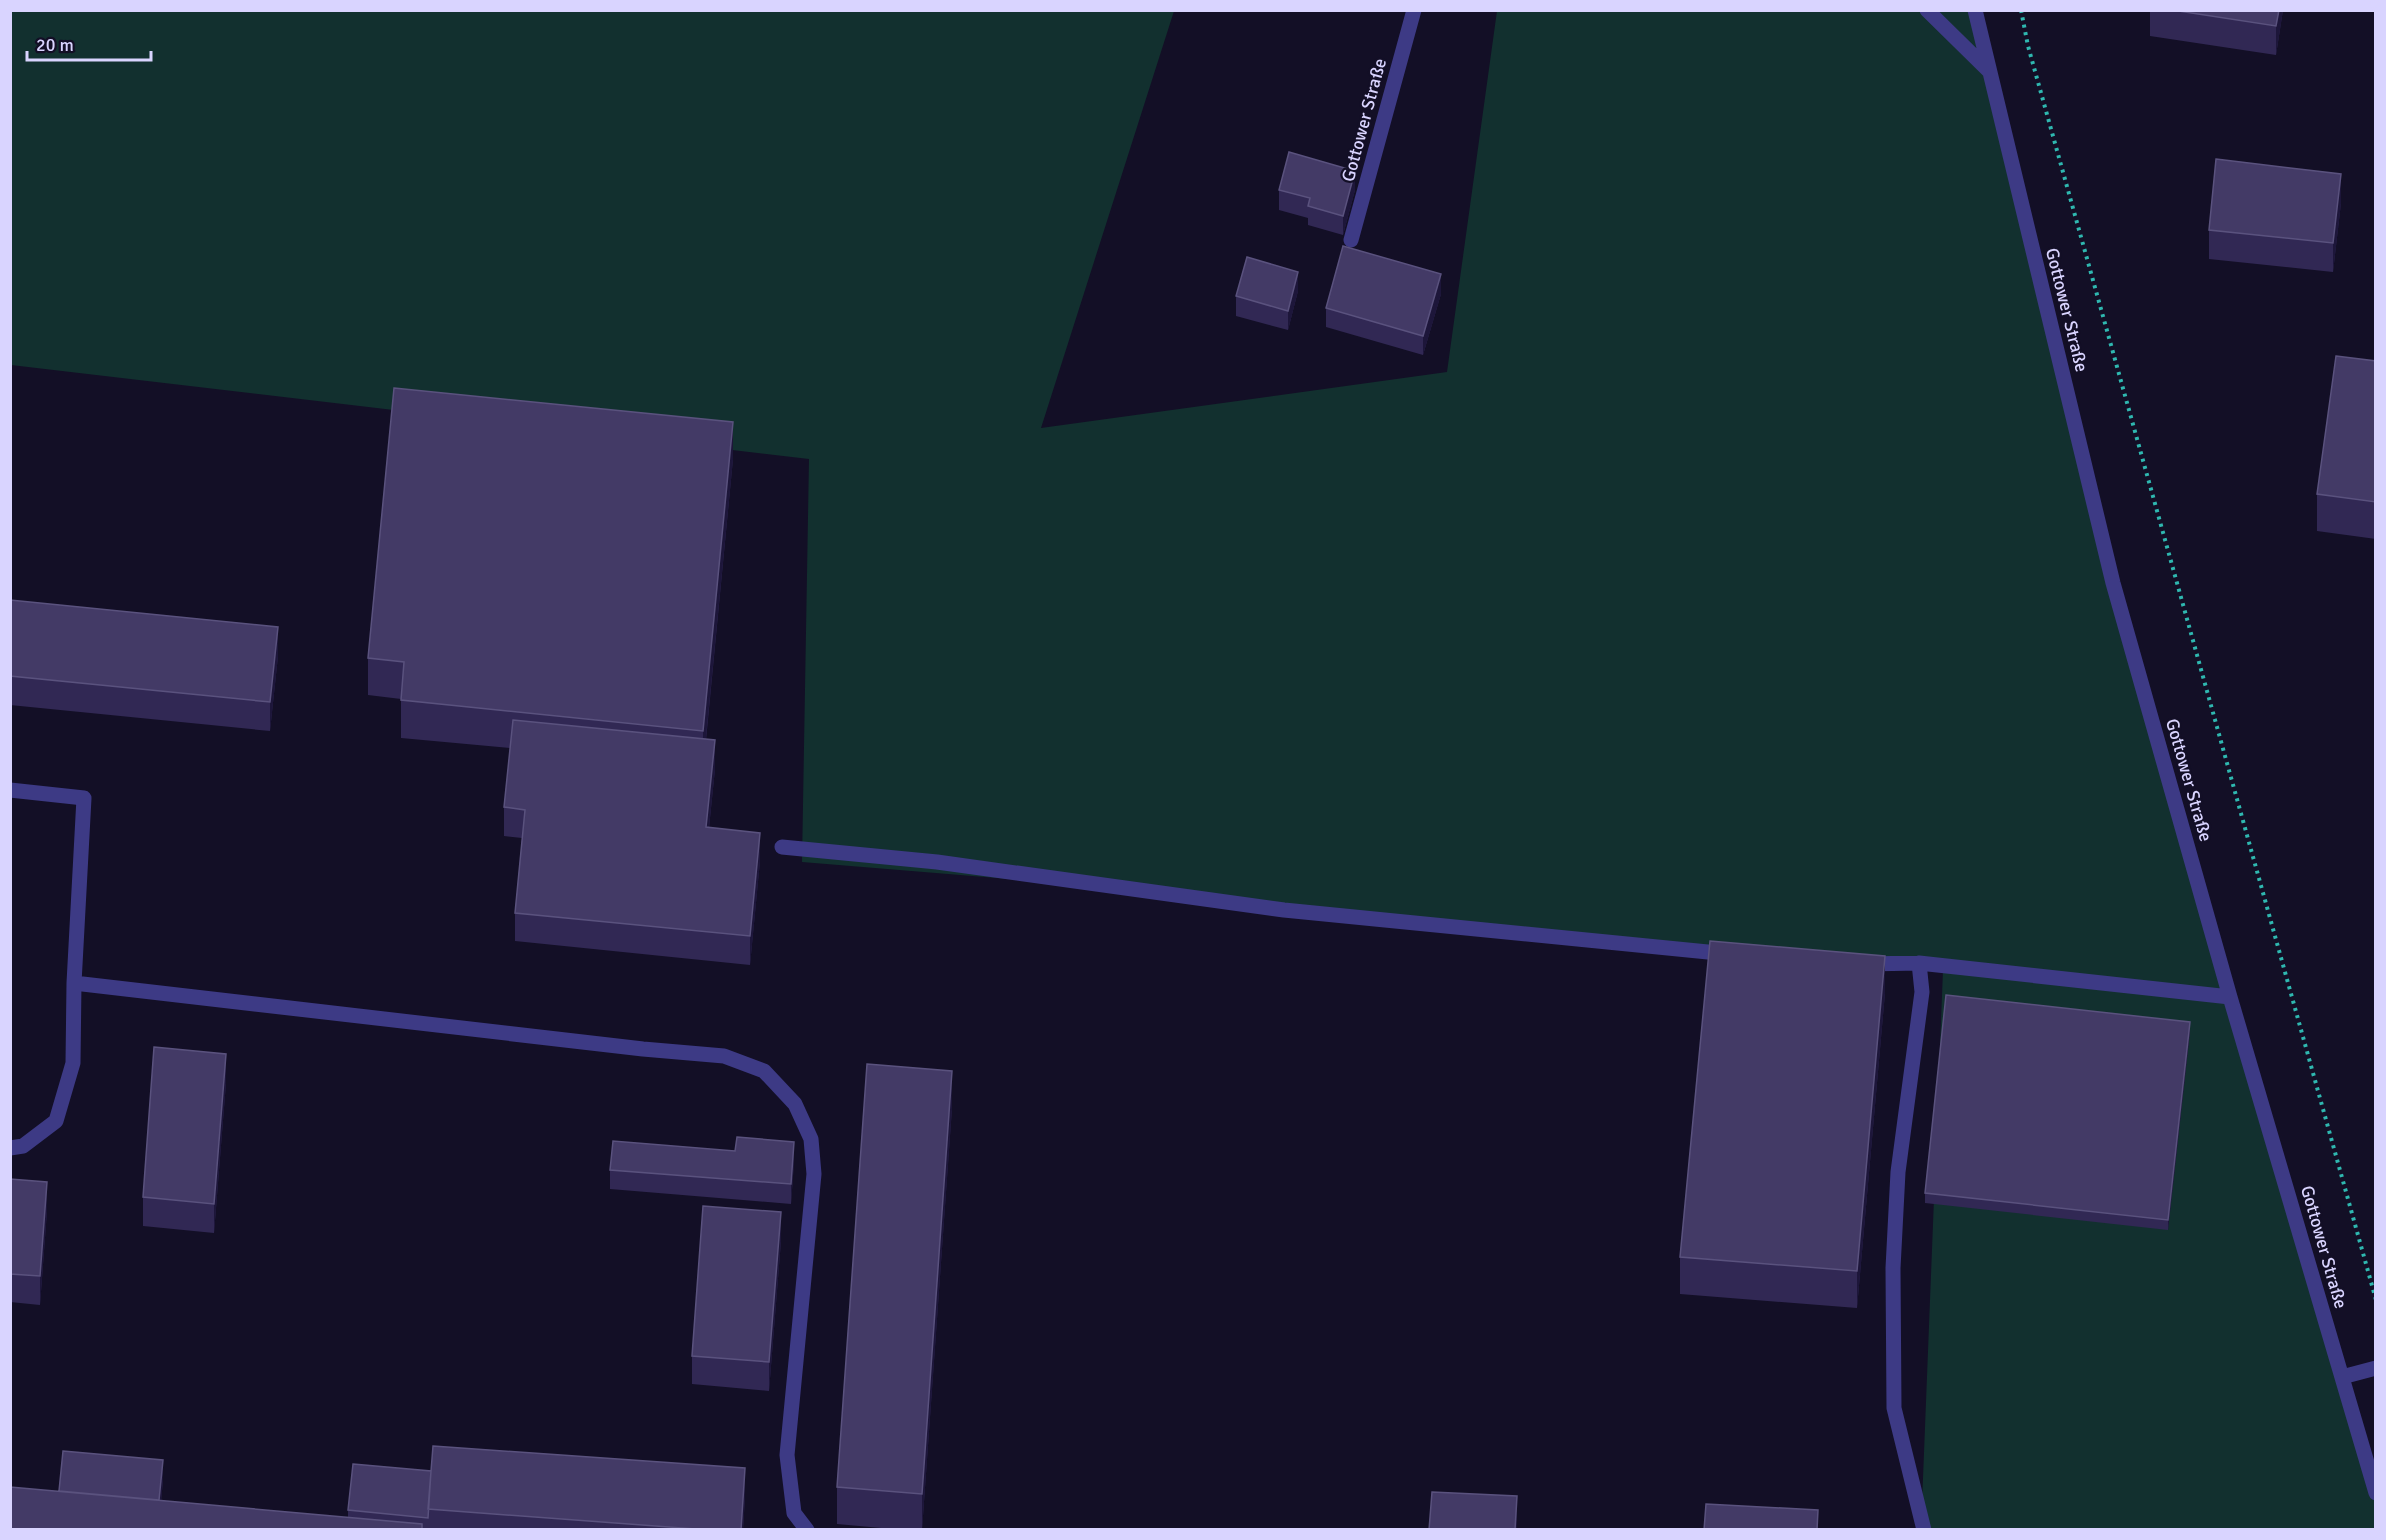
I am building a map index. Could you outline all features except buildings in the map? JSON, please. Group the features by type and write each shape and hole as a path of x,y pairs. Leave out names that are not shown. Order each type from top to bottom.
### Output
{"street":[{"name":"Gottower Straße","path":"1351,240 1414,10"},
{"path":"1927,10 1989,71"},
{"name":"Gottower Straße","path":"1975,10 2113,583 2230,997 2376,1493"},
{"path":"10,789 84,798 74,983 73,1063 56,1121 23,1146 10,1148"},
{"path":"782,847 937,862 1284,910 1741,956"},
{"path":"1856,964 1918,963 2230,997"},
{"path":"1918,963 1922,992 1898,1172 1893,1291 1894,1408 1924,1530"},
{"path":"74,983 643,1049 724,1056 764,1071 795,1104 811,1139 814,1174 787,1455 794,1513 807,1530"},
{"path":"2342,1377 2376,1368"}],"path":[{"path":"2021,10 2028,46 2376,1300"}],"green space":[{"path":"11,11 1174,11 1041,428 1447,372 1497,11 1975,11 2113,583 2375,1493 2375,1529 1921,1529 1943,970 1155,891 802,862 809,459 11,365"}]}
